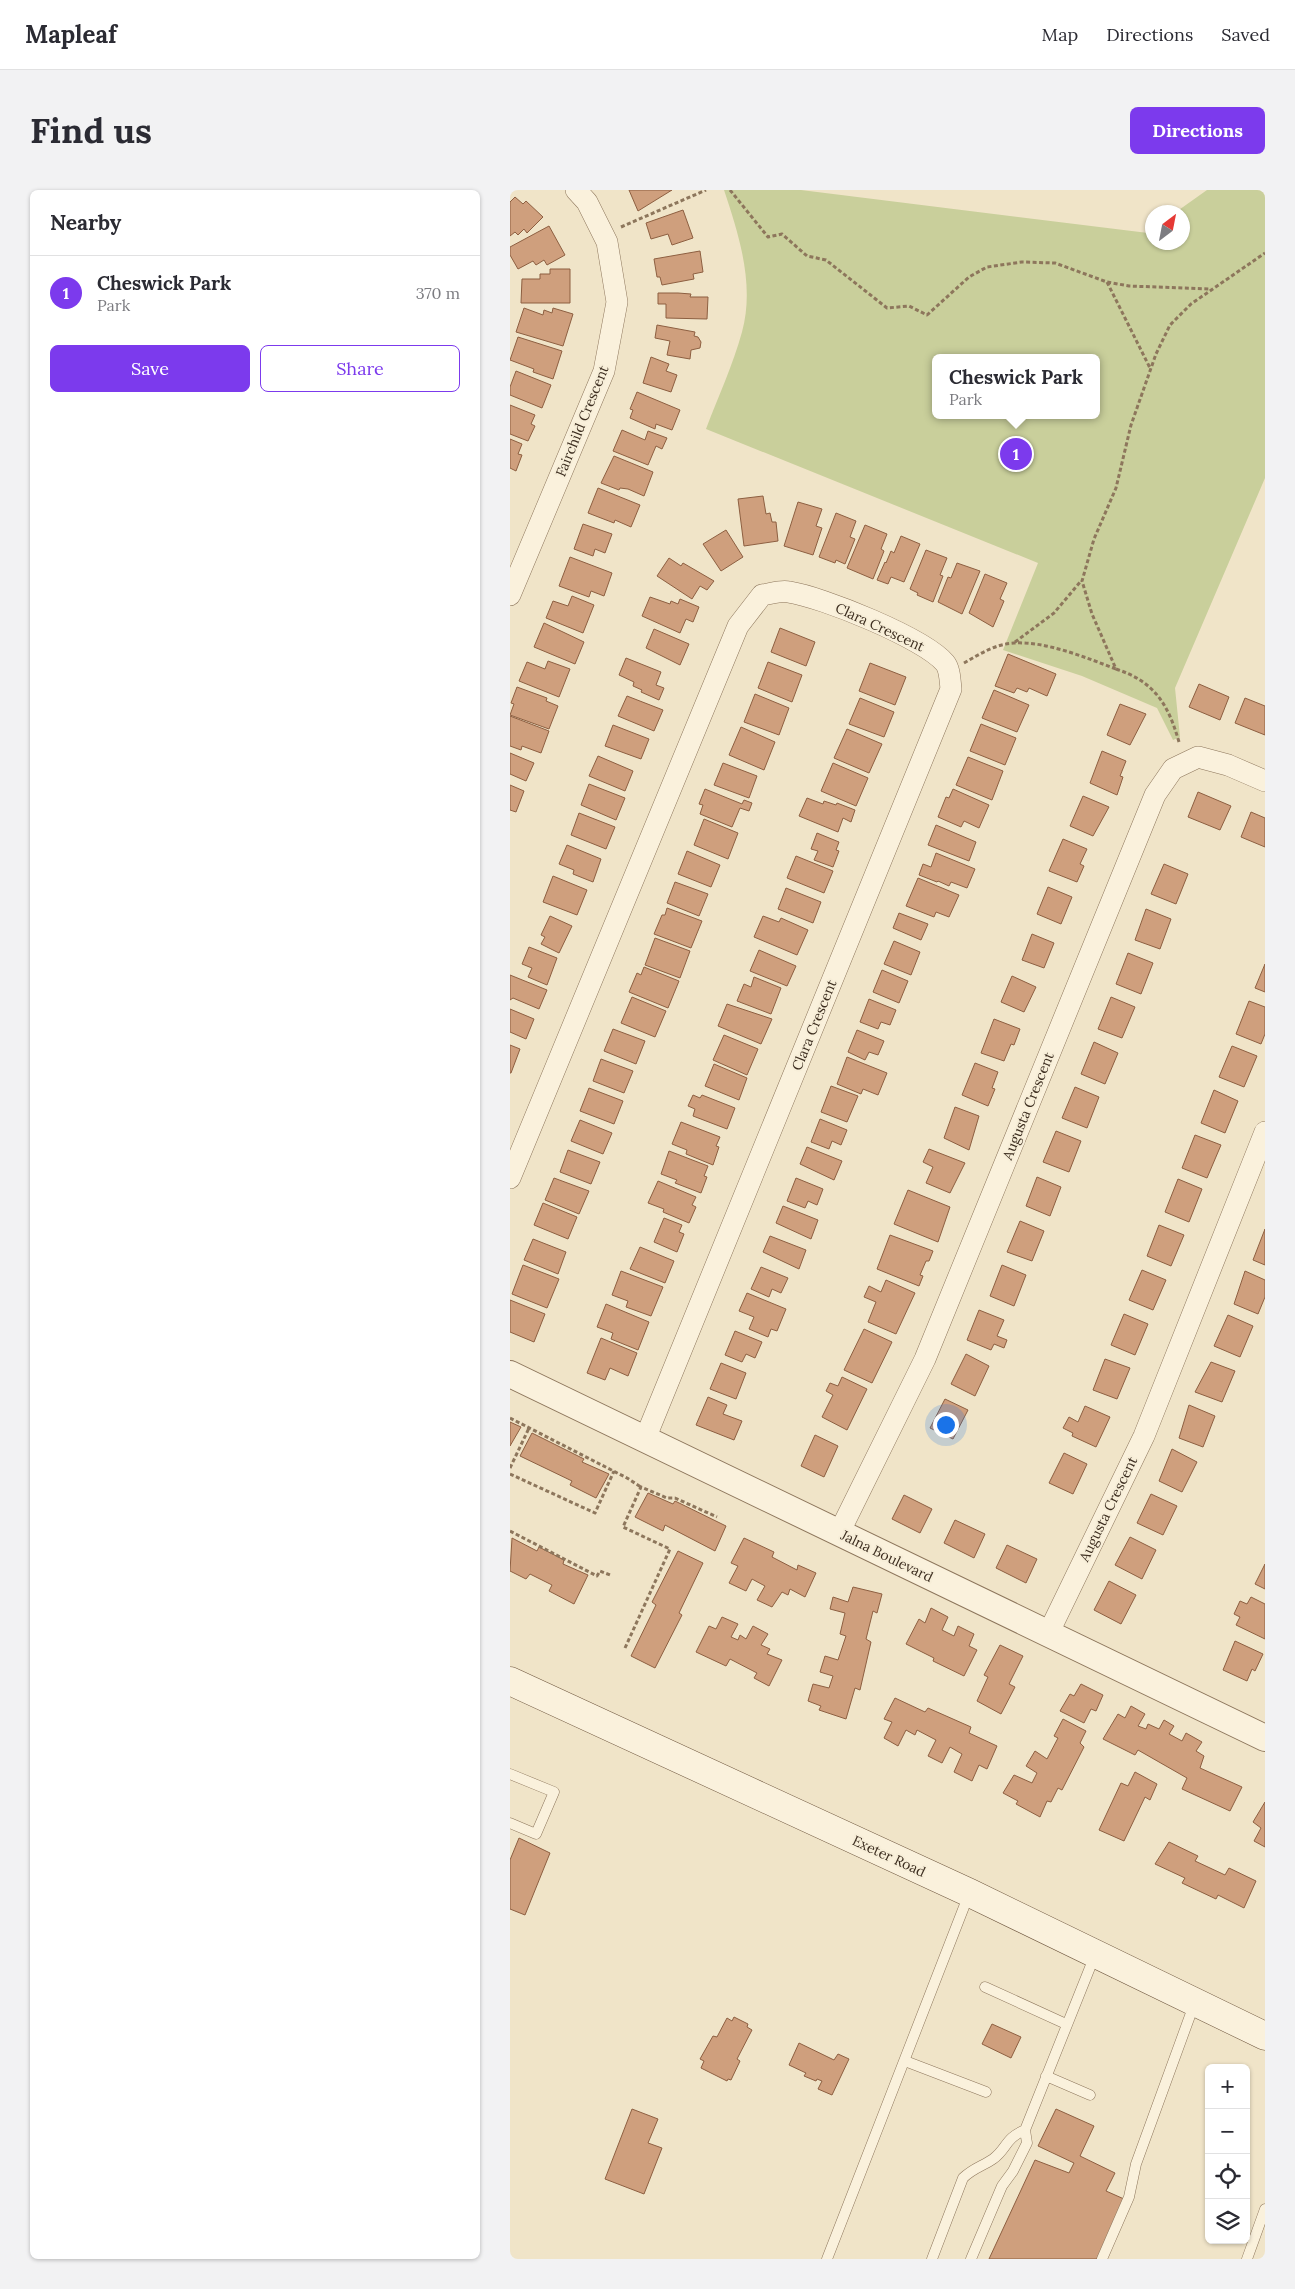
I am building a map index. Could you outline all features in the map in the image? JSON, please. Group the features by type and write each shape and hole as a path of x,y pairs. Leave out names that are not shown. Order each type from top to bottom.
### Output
{"main road":[{"name":"Exeter Road","path":"510,1681 970,1893 1265,2036"}],"street":[{"name":"Fairchild Crescent","path":"510,595 604,371 617,302 607,242 587,202 576,190"},
{"name":"Clara Crescent","path":"510,1178 738,626 762,595 787,591 823,601 914,639 947,665 951,689 645,1439"},
{"name":"Augusta Crescent","path":"839,1533 926,1359 1155,794 1173,769 1198,757 1228,765 1265,781"},
{"name":"Augusta Crescent","path":"1048,1634 1144,1436 1265,1132"},
{"name":"Jalna Boulevard","path":"510,1374 1265,1738"}],"lane":[{"path":"510,1774 554,1792 536,1834 510,1823"},
{"path":"827,2259 970,1893"},
{"path":"971,2259 1002,2186 1013,2171 1027,2143 1024,2130 1095,1954"},
{"path":"986,1987 1066,2024"},
{"path":"1102,2259 1129,2196 1136,2164 1194,2002"},
{"path":"904,2061 986,2092"},
{"path":"1046,2076 1090,2095"},
{"path":"932,2259 964,2178 972,2169 994,2158 1012,2135 1024,2130"},
{"path":"1247,2259 1265,2209"}],"path":[{"path":"621,227 706,190"},
{"path":"730,190 768,237 782,234 807,256 826,260 887,308 908,306 927,314 969,277 987,267 1022,262 1055,263 1107,282 1174,289 1212,289"},
{"path":"1014,643 1054,613 1082,580 1094,539 1116,488 1131,425 1151,369 1170,325 1191,304 1265,253"},
{"path":"1107,282 1151,369"},
{"path":"1082,580 1092,614 1116,669"},
{"path":"948,672 989,648 1014,643 1078,655 1136,676 1156,692 1167,707 1179,742"},
{"path":"510,1418 614,1471 641,1487 667,1498 675,1498 717,1517"},
{"path":"510,1468 529,1428"},
{"path":"510,1474 595,1513 614,1471"},
{"path":"625,1648 670,1549 623,1527 641,1487"},
{"path":"510,1531 597,1576 600,1571 610,1575"}],"green space":[{"path":"724,190 801,190 1145,233 1145,250 1190,250 1190,205 1186,205 1207,190 1265,190 1265,478 1175,688 1180,737 1173,740 1157,708 1082,676 1003,650 1038,563 706,429 734,357 746,314 746,278 740,242"}],"building":[{"path":"629,190 672,190 638,211"},
{"path":"515,197 523,204 526,201 543,217 527,233 524,229 518,235 515,232 510,236 510,202"},
{"path":"683,210 693,238 672,245 668,234 651,239 646,223"},
{"path":"549,226 565,255 547,265 544,260 536,265 533,261 518,269 510,255 510,247"},
{"path":"700,251 703,272 693,274 694,279 662,285 660,277 657,277 654,259"},
{"path":"550,269 570,269 570,303 521,303 522,279 540,279 540,274 550,274"},
{"path":"658,293 691,294 690,297 708,297 707,319 666,318 666,304 658,304"},
{"path":"524,308 543,315 544,310 552,313 553,308 573,314 563,346 516,332"},
{"path":"657,325 695,332 694,336 698,337 701,342 700,348 691,350 690,359 667,355 670,341 655,338"},
{"path":"518,337 562,351 553,379 533,372 534,369 510,360"},
{"path":"651,357 669,364 666,371 677,375 671,392 643,383"},
{"path":"516,371 551,385 542,408 510,395 510,387"},
{"path":"637,392 680,410 672,430 656,424 655,429 630,418 633,410 630,409"},
{"path":"510,405 535,415 531,424 535,426 528,441 510,434"},
{"path":"622,430 645,440 648,431 667,438 662,449 656,446 648,465 613,451"},
{"path":"510,439 522,444 518,454 522,455 516,471 510,468"},
{"path":"614,456 653,472 644,496 628,489 620,488 619,490 601,483"},
{"path":"598,488 640,505 631,527 615,520 614,523 588,513"},
{"path":"763,496 766,514 770,513 772,522 776,522 778,541 744,546 738,499"},
{"path":"798,502 822,509 816,526 822,528 813,555 784,546"},
{"path":"836,513 856,521 850,537 855,539 845,564 836,560 835,563 819,557"},
{"path":"583,524 612,534 605,553 595,549 593,556 574,549"},
{"path":"865,525 887,534 881,549 884,551 873,579 847,568"},
{"path":"726,530 743,557 721,571 703,544"},
{"path":"901,536 920,544 904,582 891,577 888,584 877,580 891,551 894,553"},
{"path":"926,550 947,558 940,575 943,576 933,602 917,595 918,593 910,589"},
{"path":"570,557 612,573 604,596 591,591 589,597 559,586"},
{"path":"669,558 681,566 683,563 714,581 707,590 700,586 692,599 657,576"},
{"path":"957,563 980,571 962,614 938,602 948,577 951,578"},
{"path":"985,574 1007,583 1000,599 1004,601 993,627 969,613"},
{"path":"572,596 594,605 583,633 546,618 553,601 568,606"},
{"path":"650,597 670,604 671,601 678,604 680,599 699,607 693,622 686,619 680,633 642,616"},
{"path":"544,623 584,642 575,664 534,647"},
{"path":"780,628 815,642 806,666 771,652"},
{"path":"654,629 689,644 680,665 646,648"},
{"path":"1008,654 1056,674 1047,696 1029,688 1027,692 1017,688 1014,693 995,686"},
{"path":"626,658 661,672 656,685 664,688 659,700 641,692 642,690 633,686 634,682 619,675"},
{"path":"548,661 570,669 559,697 519,681 527,662 545,669"},
{"path":"768,662 802,675 792,702 758,688"},
{"path":"870,663 906,677 895,705 859,691"},
{"path":"1199,684 1229,697 1220,720 1189,707"},
{"path":"517,687 547,698 546,701 558,706 549,729 510,715 514,704 511,703"},
{"path":"994,690 1029,705 1017,732 982,718"},
{"path":"755,694 789,708 779,735 744,722"},
{"path":"627,696 663,710 654,731 618,716"},
{"path":"860,698 894,712 884,737 849,724"},
{"path":"1245,698 1265,706 1265,735 1235,723"},
{"path":"1120,704 1146,714 1130,745 1107,735"},
{"path":"510,716 549,731 541,753 522,746 521,750 510,746"},
{"path":"981,724 1016,738 1005,765 970,751"},
{"path":"613,725 649,739 641,759 605,746"},
{"path":"741,727 775,742 764,770 729,755"},
{"path":"847,729 882,744 869,773 834,758"},
{"path":"1102,751 1126,761 1120,776 1123,777 1117,795 1090,783"},
{"path":"510,753 534,763 526,781 510,774"},
{"path":"598,756 633,771 625,791 589,776"},
{"path":"968,757 1003,771 992,800 956,785"},
{"path":"723,763 757,776 749,798 714,785"},
{"path":"833,763 868,778 856,806 821,791"},
{"path":"589,784 625,798 616,820 581,805"},
{"path":"510,785 524,791 516,812 510,810"},
{"path":"705,789 742,804 744,800 752,803 749,811 740,808 732,827 700,814 703,805 699,804"},
{"path":"953,789 989,805 979,828 964,821 961,827 938,817 946,797 949,798"},
{"path":"1198,792 1231,806 1220,830 1188,817"},
{"path":"1083,796 1109,807 1093,836 1070,826"},
{"path":"807,798 823,804 824,801 836,805 837,803 855,810 851,822 843,818 838,832 799,816"},
{"path":"1251,812 1265,818 1265,847 1241,837"},
{"path":"579,813 615,827 606,849 571,835"},
{"path":"704,819 738,833 728,859 694,845"},
{"path":"936,825 976,842 969,861 928,845"},
{"path":"817,833 839,842 836,850 839,851 833,867 814,860 818,851 811,849"},
{"path":"1063,839 1087,849 1080,864 1084,866 1077,882 1049,871"},
{"path":"567,845 601,859 593,882 573,874 574,870 559,864"},
{"path":"687,851 720,865 711,887 678,874"},
{"path":"936,853 975,869 967,888 951,882 949,886 919,875 923,864 931,867"},
{"path":"796,856 833,871 824,893 787,878"},
{"path":"1164,864 1188,874 1176,904 1151,894"},
{"path":"553,876 587,890 577,915 543,902"},
{"path":"918,878 959,895 949,917 936,912 934,917 906,906"},
{"path":"675,882 708,894 699,916 667,903"},
{"path":"1048,887 1072,897 1061,924 1037,914"},
{"path":"786,888 821,902 813,923 778,909"},
{"path":"667,908 702,921 691,948 654,934"},
{"path":"1146,909 1171,919 1160,949 1135,940"},
{"path":"899,913 928,924 921,940 893,928"},
{"path":"550,916 572,926 559,953 541,944 545,937 541,935"},
{"path":"763,916 779,922 781,918 808,930 797,955 754,937"},
{"path":"1032,934 1054,943 1044,968 1022,960"},
{"path":"655,938 690,951 680,978 645,965"},
{"path":"894,941 920,952 911,975 884,964"},
{"path":"529,947 557,958 547,985 528,977 532,968 522,964"},
{"path":"759,950 796,966 787,986 750,971"},
{"path":"1128,953 1153,963 1141,994 1116,984"},
{"path":"1265,964 1265,992 1255,988"},
{"path":"644,967 679,981 668,1008 629,992 637,973 641,975"},
{"path":"882,970 908,981 899,1003 873,992"},
{"path":"510,975 547,990 539,1009 513,998 510,1000"},
{"path":"1012,976 1036,987 1024,1012 1001,1002"},
{"path":"754,977 781,988 771,1014 737,1001 744,984 751,987"},
{"path":"632,997 666,1011 655,1037 621,1023"},
{"path":"1111,997 1135,1007 1122,1038 1098,1029"},
{"path":"869,999 896,1010 890,1025 881,1022 878,1029 860,1022"},
{"path":"1249,1001 1265,1007 1265,1034 1261,1044 1236,1034"},
{"path":"727,1004 772,1019 761,1044 718,1026"},
{"path":"510,1009 534,1019 526,1039 510,1032"},
{"path":"994,1019 1020,1029 1014,1045 1011,1044 1004,1061 981,1053"},
{"path":"613,1029 645,1041 636,1064 604,1051"},
{"path":"857,1030 884,1041 878,1055 869,1052 865,1060 848,1052"},
{"path":"724,1035 758,1049 747,1075 713,1060"},
{"path":"1094,1042 1118,1053 1105,1084 1081,1074"},
{"path":"510,1045 520,1049 511,1073 510,1073"},
{"path":"1232,1046 1257,1056 1244,1087 1219,1077"},
{"path":"847,1057 887,1073 878,1095 863,1089 861,1094 837,1084"},
{"path":"601,1059 633,1071 624,1093 593,1081"},
{"path":"975,1063 998,1072 992,1088 995,1089 988,1106 962,1095"},
{"path":"714,1064 747,1078 739,1100 705,1086"},
{"path":"831,1086 858,1096 847,1122 821,1112"},
{"path":"1075,1087 1099,1097 1087,1128 1062,1118"},
{"path":"589,1088 623,1101 614,1124 580,1111"},
{"path":"1214,1090 1238,1101 1225,1133 1201,1123"},
{"path":"693,1095 700,1098 702,1095 735,1108 727,1129 693,1116 695,1109 688,1106"},
{"path":"955,1107 979,1116 969,1150 944,1138"},
{"path":"820,1119 847,1130 841,1145 832,1141 829,1149 811,1142"},
{"path":"580,1120 612,1133 603,1154 571,1141"},
{"path":"681,1122 720,1137 716,1146 719,1147 713,1165 686,1154 687,1150 672,1144"},
{"path":"1056,1131 1081,1141 1069,1172 1043,1162"},
{"path":"1195,1135 1221,1145 1207,1178 1182,1168"},
{"path":"807,1147 842,1161 834,1180 800,1164"},
{"path":"929,1149 965,1163 950,1193 926,1183 933,1167 923,1162"},
{"path":"568,1150 600,1162 591,1184 560,1172"},
{"path":"669,1151 708,1166 704,1176 707,1177 701,1193 675,1183 677,1180 661,1174"},
{"path":"1037,1177 1061,1187 1050,1216 1026,1206"},
{"path":"554,1178 589,1191 579,1214 545,1200"},
{"path":"796,1178 823,1189 817,1205 808,1201 805,1208 787,1201"},
{"path":"1178,1179 1202,1189 1189,1222 1165,1212"},
{"path":"658,1181 696,1197 692,1205 696,1207 689,1223 663,1212 664,1209 648,1203"},
{"path":"908,1190 950,1207 938,1242 894,1224"},
{"path":"543,1203 577,1217 568,1239 534,1225"},
{"path":"783,1206 818,1220 811,1239 776,1223"},
{"path":"664,1218 682,1225 679,1232 684,1234 677,1252 654,1242"},
{"path":"1020,1221 1044,1231 1032,1261 1007,1252"},
{"path":"1159,1225 1184,1235 1171,1266 1147,1256"},
{"path":"1265,1229 1265,1265 1253,1260"},
{"path":"890,1235 933,1251 920,1275 923,1276 919,1286 877,1269"},
{"path":"770,1236 806,1250 799,1269 763,1252"},
{"path":"533,1239 566,1252 558,1274 524,1260"},
{"path":"640,1247 674,1261 665,1283 630,1269"},
{"path":"523,1265 559,1279 547,1308 512,1294"},
{"path":"1002,1265 1026,1275 1014,1306 990,1296"},
{"path":"761,1267 788,1278 781,1293 772,1289 769,1297 751,1289"},
{"path":"1142,1270 1166,1280 1153,1310 1129,1300"},
{"path":"621,1271 663,1287 651,1316 626,1307 628,1301 612,1295"},
{"path":"1245,1271 1265,1280 1265,1297 1258,1314 1234,1304"},
{"path":"886,1280 915,1293 896,1334 868,1322 876,1302 864,1297 869,1286 881,1292"},
{"path":"747,1293 786,1309 777,1331 771,1329 768,1337 749,1329 754,1317 739,1311"},
{"path":"510,1300 545,1314 534,1342 510,1332"},
{"path":"606,1304 649,1322 638,1350 611,1339 613,1333 597,1327"},
{"path":"979,1310 1004,1320 997,1336 1007,1340 1004,1348 994,1344 991,1350 967,1340"},
{"path":"1124,1314 1148,1324 1135,1355 1111,1345"},
{"path":"1228,1315 1253,1326 1240,1357 1214,1346"},
{"path":"864,1329 892,1342 872,1383 844,1370"},
{"path":"735,1331 762,1342 755,1358 746,1354 742,1362 725,1355"},
{"path":"601,1338 637,1353 628,1376 610,1368 605,1380 587,1373"},
{"path":"966,1354 989,1366 975,1396 951,1384"},
{"path":"1105,1359 1130,1368 1117,1399 1093,1390"},
{"path":"1211,1362 1235,1371 1222,1402 1195,1392"},
{"path":"721,1363 746,1373 736,1399 710,1389"},
{"path":"842,1377 867,1389 847,1430 822,1417 833,1395 826,1391 830,1383 838,1386"},
{"path":"708,1397 727,1405 723,1414 742,1421 734,1440 696,1425"},
{"path":"945,1399 968,1410 953,1439 930,1428"},
{"path":"1189,1405 1215,1416 1203,1447 1179,1438"},
{"path":"1085,1406 1110,1417 1096,1447 1072,1436 1073,1433 1063,1428 1069,1417 1078,1422"},
{"path":"510,1422 521,1427 510,1446"},
{"path":"532,1433 584,1459 582,1462 609,1474 596,1498 570,1485 572,1481 520,1456"},
{"path":"815,1435 838,1446 824,1477 801,1466"},
{"path":"1172,1449 1197,1462 1182,1492 1159,1481"},
{"path":"1064,1453 1087,1464 1073,1494 1049,1483"},
{"path":"648,1493 673,1504 675,1501 726,1526 715,1551 665,1525 663,1531 635,1517"},
{"path":"1151,1494 1177,1506 1163,1535 1137,1523"},
{"path":"904,1495 932,1509 920,1533 892,1519"},
{"path":"955,1520 985,1534 974,1558 944,1543"},
{"path":"1130,1537 1156,1550 1142,1579 1115,1565"},
{"path":"512,1538 537,1551 539,1547 564,1560 563,1564 588,1575 574,1604 549,1591 552,1585 530,1574 526,1579 510,1571"},
{"path":"744,1538 774,1552 772,1557 797,1570 798,1565 816,1573 805,1597 790,1589 788,1595 782,1592 772,1607 757,1600 765,1586 752,1579 746,1591 729,1583 738,1566 731,1563"},
{"path":"1007,1545 1037,1559 1026,1583 996,1568"},
{"path":"678,1551 703,1563 679,1613 682,1615 655,1668 631,1656 656,1605 652,1602"},
{"path":"1265,1564 1265,1589 1255,1584"},
{"path":"1109,1581 1136,1595 1121,1624 1094,1610"},
{"path":"853,1587 882,1594 877,1613 873,1611 866,1639 871,1642 860,1690 855,1688 846,1719 819,1710 821,1706 808,1701 813,1684 829,1688 833,1676 820,1672 825,1656 838,1660 846,1636 840,1634 845,1613 830,1609 833,1597 848,1602"},
{"path":"1251,1597 1265,1604 1265,1639 1236,1625 1240,1617 1234,1614 1240,1601 1247,1604"},
{"path":"931,1608 948,1617 942,1630 954,1636 958,1626 974,1634 969,1646 977,1650 964,1676 933,1661 934,1658 906,1644 919,1619 925,1623"},
{"path":"722,1617 738,1624 731,1637 738,1640 740,1635 746,1639 753,1626 768,1634 761,1645 770,1649 767,1654 782,1660 769,1686 754,1678 757,1673 730,1659 726,1666 696,1652 709,1626 716,1629"},
{"path":"1235,1641 1263,1654 1255,1671 1252,1669 1247,1681 1223,1670"},
{"path":"1000,1645 1023,1656 1009,1684 1015,1687 1001,1714 977,1701 988,1677 984,1675"},
{"path":"1081,1684 1103,1695 1096,1711 1091,1709 1084,1723 1060,1711 1070,1694 1074,1696"},
{"path":"895,1698 925,1712 928,1708 971,1727 969,1733 997,1746 987,1769 979,1765 972,1781 954,1772 962,1754 950,1747 942,1763 928,1756 936,1740 917,1730 915,1735 906,1730 898,1746 884,1738 892,1722 884,1719"},
{"path":"1131,1706 1145,1714 1138,1726 1146,1729 1148,1724 1159,1729 1164,1720 1174,1726 1169,1734 1182,1741 1186,1733 1202,1742 1196,1751 1204,1756 1200,1768 1242,1787 1230,1811 1182,1789 1187,1778 1138,1750 1135,1755 1103,1739 1118,1714 1125,1718"},
{"path":"1063,1719 1086,1731 1080,1743 1084,1747 1062,1790 1058,1788 1051,1802 1047,1801 1040,1817 1016,1804 1018,1801 1003,1793 1014,1775 1032,1783 1037,1773 1026,1766 1035,1751 1047,1759 1058,1738 1054,1736"},
{"path":"1135,1772 1157,1784 1150,1800 1145,1797 1124,1841 1099,1830 1121,1783 1128,1786"},
{"path":"1265,1802 1265,1847 1254,1841 1261,1828 1253,1822"},
{"path":"519,1838 550,1853 525,1915 510,1909 510,1860"},
{"path":"1169,1842 1198,1856 1195,1861 1225,1875 1229,1868 1256,1881 1244,1908 1218,1895 1216,1899 1182,1883 1185,1878 1155,1864"},
{"path":"734,2017 748,2024 747,2027 752,2030 737,2059 740,2061 731,2080 728,2079 727,2081 701,2068 704,2061 700,2059 713,2036 717,2037 727,2018 732,2021"},
{"path":"992,2024 1021,2037 1011,2058 982,2044"},
{"path":"799,2043 834,2060 838,2054 849,2059 832,2095 818,2089 822,2081 817,2079 816,2081 804,2076 806,2073 789,2065"},
{"path":"632,2109 658,2119 648,2143 662,2148 644,2194 605,2179"},
{"path":"1056,2109 1094,2126 1080,2156 1115,2173 1106,2191 1124,2199 1097,2259 989,2259 1035,2160 1069,2173 1074,2163 1038,2146"}],"place":[{"name":"Cheswick Park","path":"1016,454"}]}
